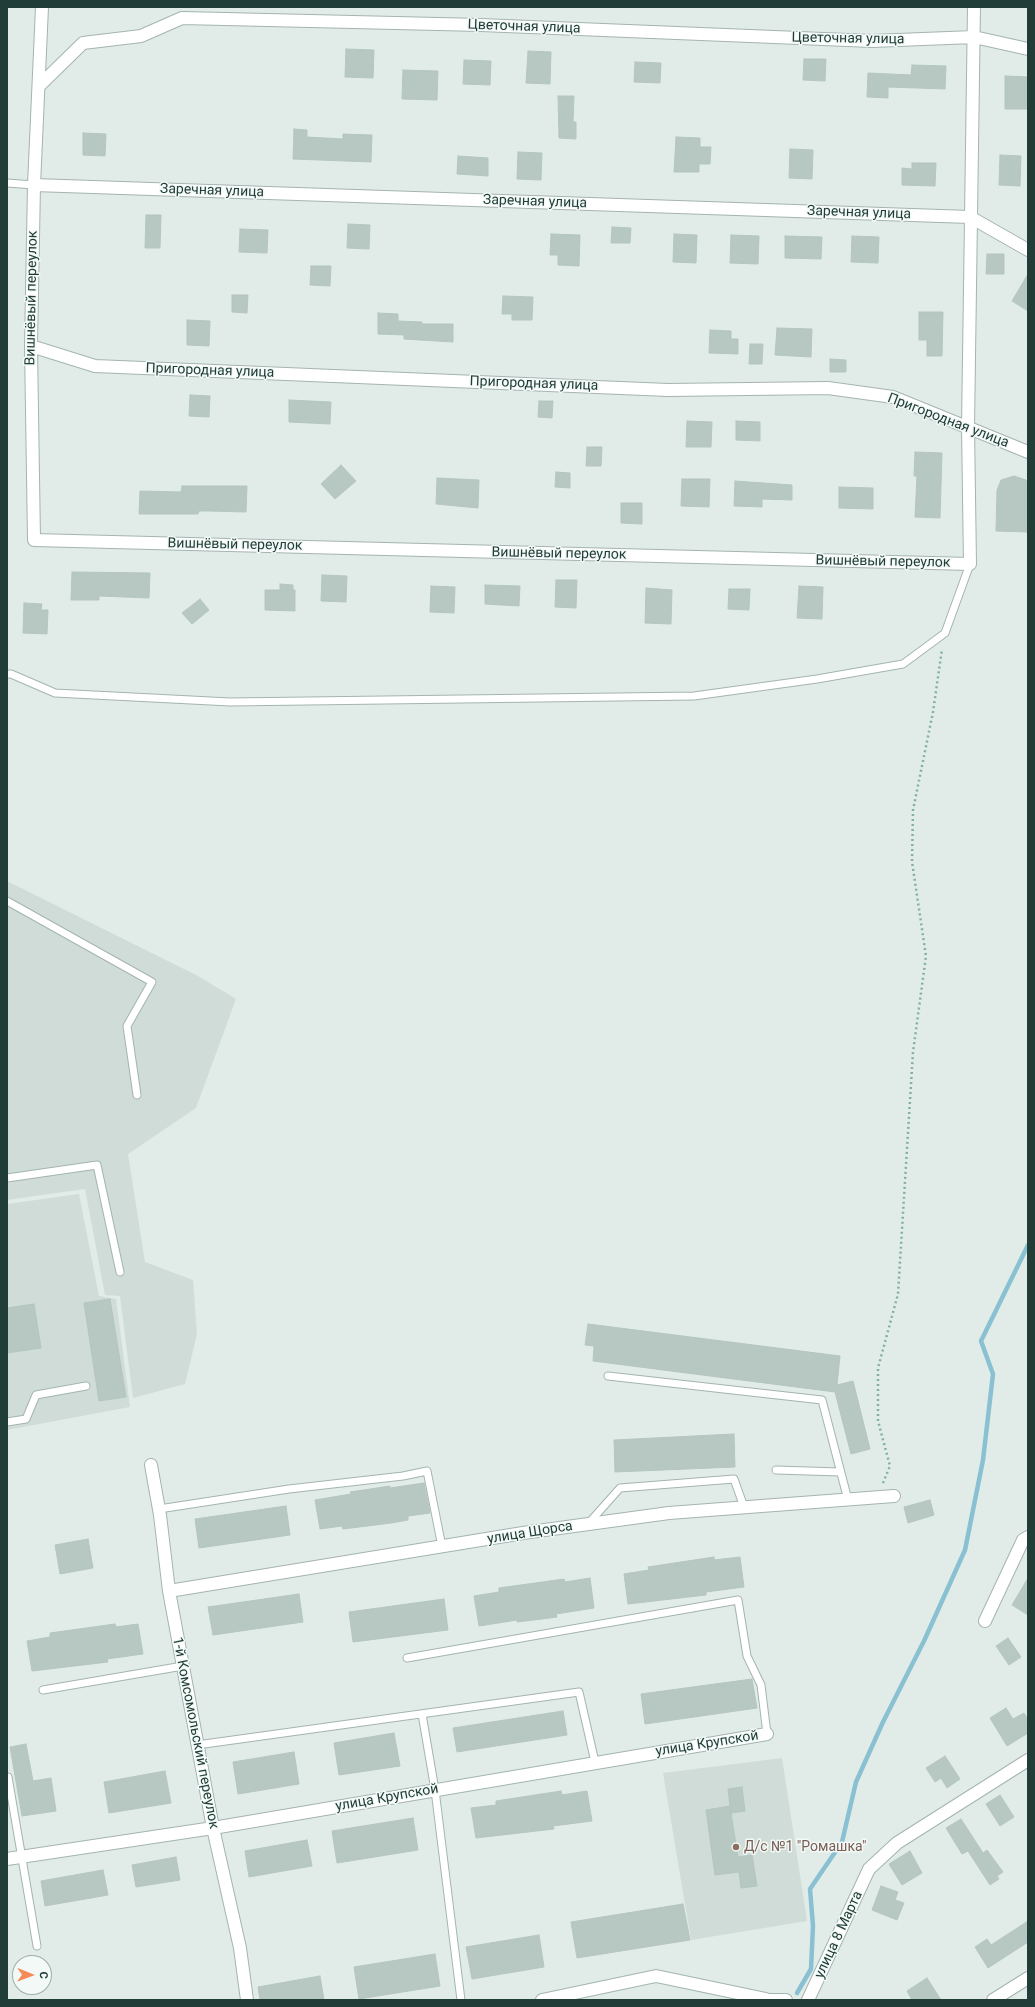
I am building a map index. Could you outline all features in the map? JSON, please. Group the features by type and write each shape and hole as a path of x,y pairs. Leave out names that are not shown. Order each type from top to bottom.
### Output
{"street":[{"name":"Вишнёвый переулок","path":"42,7 40,85 34,185 31,346 34,540 970,564"},
{"path":"970,564 968,427 974,7"},
{"name":"Цветочная улица","path":"40,85 83,43 141,36 182,18 481,25 872,41 974,37 1028,49"},
{"name":"Заречная улица","path":"34,185 970,217 1028,250"},
{"name":"Пригородная улица","path":"31,346 95,366 668,390 828,388 893,397 1028,452"},
{"name":"1-й Комсомольский переулок","path":"151,1465 159,1509 169,1591 213,1828 240,1948 247,2000"},
{"name":"улица Щорса","path":"169,1591 588,1524 669,1513 894,1496"},
{"path":"985,1621 1023,1540 1028,1537"},
{"name":"улица Крупской","path":"7,1859 213,1828 767,1734"},
{"name":"улица 8 Марта","path":"808,2000 869,1869 898,1843 1028,1760"},
{"path":"542,2000 656,1976 766,2000 786,2000"},
{"path":"993,2000 1028,1978"}],"lane":[{"path":"7,183 34,185"},
{"path":"7,674 12,674 55,693 230,702 694,696 818,679 903,664 945,633 970,564"},
{"path":"7,902 152,982 127,1026 137,1095"},
{"path":"7,1178 97,1165 120,1272"},
{"path":"608,1376 822,1400 848,1500"},
{"path":"7,1422 26,1419 36,1395 86,1386"},
{"path":"776,1470 840,1472"},
{"path":"159,1509 289,1489 403,1476 427,1471 442,1547"},
{"path":"588,1524 620,1488 734,1479 744,1508"},
{"path":"407,1658 738,1600 747,1656 761,1686 767,1734"},
{"path":"43,1690 183,1666"},
{"path":"197,1745 579,1692 595,1762"},
{"path":"422,1714 435,1790 461,2000"},
{"path":"8,1777 23,1857 37,1946"}],"path":[{"path":"877,1497 890,1466 878,1421 878,1368 898,1294 913,1052 926,956 912,862 913,810 933,712 945,633"}],"shaded area":[{"path":"7,881 198,976 236,999 196,1108 128,1154 145,1262 193,1280 197,1334 185,1384 133,1398 120,1296 105,1295 85,1189 7,1200"},
{"path":"79,1194 99,1296 116,1299 130,1407 7,1430 7,1204"},
{"name":"Д/с №1 \"Ромашка\"","path":"782,1758 807,1921 691,1940 663,1773"}],"building":[{"path":"346,49 374,50 373,78 345,77"},
{"path":"528,51 551,52 550,84 526,83"},
{"path":"804,59 826,59 825,81 803,80"},
{"path":"464,60 491,61 490,85 463,84"},
{"path":"635,62 661,63 660,83 634,82"},
{"path":"912,65 946,66 945,89 888,87 888,98 867,97 868,73 911,75"},
{"path":"403,70 438,71 437,100 402,99"},
{"path":"1005,76 1028,77 1028,109 1005,109"},
{"path":"558,96 574,96 573,122 576,122 576,139 559,138"},
{"path":"294,129 307,130 307,137 343,139 343,134 372,135 371,162 293,159"},
{"path":"83,133 106,134 105,156 83,155"},
{"path":"676,137 700,138 700,147 711,147 710,164 699,164 699,172 674,172"},
{"path":"790,149 813,150 812,179 789,178"},
{"path":"518,152 542,153 541,180 517,179"},
{"path":"1000,155 1021,156 1020,186 999,185"},
{"path":"458,156 488,158 488,176 457,174"},
{"path":"912,163 936,163 935,186 902,185 902,168 912,169"},
{"path":"146,215 161,215 160,248 145,248"},
{"path":"348,224 370,225 369,249 347,248"},
{"path":"612,227 631,228 630,243 611,243"},
{"path":"240,229 268,230 267,253 239,252"},
{"path":"551,234 580,235 579,266 558,265 558,255 550,255"},
{"path":"674,234 697,235 696,263 673,262"},
{"path":"731,235 759,236 758,264 730,263"},
{"path":"785,236 822,237 821,259 785,258"},
{"path":"852,236 879,237 878,263 851,262"},
{"path":"987,254 1004,254 1004,274 986,274"},
{"path":"311,266 331,266 330,286 310,285"},
{"path":"1028,274 1028,311 1012,301"},
{"path":"232,295 248,295 247,313 232,312"},
{"path":"503,296 533,297 532,320 512,320 512,314 502,314"},
{"path":"919,312 943,312 942,356 927,356 927,340 919,340"},
{"path":"378,313 398,314 398,321 422,322 422,324 453,324 453,342 404,339 404,335 378,334"},
{"path":"187,320 210,321 209,346 187,345"},
{"path":"777,328 812,329 811,357 775,355"},
{"path":"710,330 731,331 731,339 738,339 738,354 709,353"},
{"path":"750,344 763,344 762,364 749,364"},
{"path":"830,359 846,360 846,372 830,372"},
{"path":"190,395 210,396 209,417 189,416"},
{"path":"289,400 331,402 330,424 289,422"},
{"path":"539,401 553,401 552,418 538,417"},
{"path":"687,421 712,422 711,447 686,447"},
{"path":"736,421 760,422 760,441 736,440"},
{"path":"587,447 602,447 601,466 586,466"},
{"path":"915,452 942,453 940,518 915,517 917,476 914,476"},
{"path":"341,465 356,481 335,499 321,484"},
{"path":"556,472 570,473 570,488 555,487"},
{"path":"1014,476 1026,480 1028,484 1028,532 996,531 997,490 1001,480"},
{"path":"437,478 479,480 478,508 436,504"},
{"path":"682,479 710,479 709,507 681,506"},
{"path":"735,481 792,485 792,500 762,499 762,507 734,506"},
{"path":"182,486 247,486 246,512 199,511 198,514 139,514 140,491 181,492"},
{"path":"839,487 873,488 873,509 839,508"},
{"path":"621,503 642,503 642,524 621,523"},
{"path":"72,572 150,573 149,598 99,596 99,600 71,600"},
{"path":"322,575 347,576 346,602 321,601"},
{"path":"556,580 577,580 576,608 555,607"},
{"path":"280,584 293,585 293,590 295,590 295,611 265,610 265,590 280,590"},
{"path":"485,585 520,586 519,606 485,604"},
{"path":"431,586 455,587 454,613 430,612"},
{"path":"799,586 823,587 822,619 797,618"},
{"path":"646,588 672,590 671,624 645,623"},
{"path":"729,589 750,589 749,610 728,609"},
{"path":"200,599 209,610 192,624 182,613"},
{"path":"24,603 42,604 41,610 48,610 47,634 23,633"},
{"path":"110,1299 126,1397 99,1401 84,1303"},
{"path":"34,1304 41,1348 7,1353 7,1308"},
{"path":"588,1324 840,1356 837,1385 853,1381 870,1449 851,1454 835,1392 593,1361 594,1346 585,1345"},
{"path":"734,1434 735,1467 615,1472 614,1440"},
{"path":"424,1483 430,1513 408,1516 408,1520 391,1523 343,1529 342,1526 320,1529 315,1500 351,1494 350,1492"},
{"path":"930,1500 934,1515 908,1523 904,1507"},
{"path":"286,1506 290,1535 199,1548 195,1519"},
{"path":"88,1539 93,1568 60,1574 55,1545"},
{"path":"714,1557 714,1560 740,1557 744,1587 706,1592 706,1595 628,1604 624,1574 649,1570 648,1567"},
{"path":"590,1578 594,1608 556,1614 557,1617 517,1622 517,1620 479,1626 474,1596 499,1592 499,1588 564,1579 565,1582"},
{"path":"1028,1578 1028,1615 1012,1605"},
{"path":"299,1594 303,1622 213,1635 208,1607"},
{"path":"444,1599 448,1630 353,1642 349,1612"},
{"path":"115,1624 116,1627 138,1624 143,1654 107,1659 108,1662 32,1671 27,1641 50,1637 50,1633"},
{"path":"1008,1638 1021,1657 1009,1665 996,1646"},
{"path":"752,1679 757,1708 645,1724 641,1694"},
{"path":"1006,1708 1013,1719 1024,1713 1028,1720 1028,1733 1007,1746 990,1718"},
{"path":"563,1711 567,1735 457,1752 453,1728"},
{"path":"394,1733 400,1766 339,1775 334,1743"},
{"path":"26,1744 33,1781 51,1778 56,1811 22,1816 10,1747"},
{"path":"294,1752 299,1784 238,1794 233,1762"},
{"path":"945,1756 960,1779 947,1788 941,1778 935,1782 926,1768"},
{"path":"165,1771 171,1803 109,1813 104,1782"},
{"path":"742,1787 745,1811 731,1813 730,1807 738,1857 752,1855 757,1886 741,1888 739,1872 715,1875 706,1810 730,1806 728,1789"},
{"path":"561,1791 562,1795 587,1791 592,1821 553,1826 554,1829 476,1838 471,1808 496,1805 496,1801"},
{"path":"1000,1795 1014,1817 1000,1826 986,1804"},
{"path":"413,1818 418,1850 337,1863 332,1831"},
{"path":"961,1819 983,1853 987,1850 1003,1872 997,1876 999,1879 990,1885 968,1851 962,1854 946,1828"},
{"path":"307,1840 312,1866 249,1877 245,1851"},
{"path":"910,1851 922,1873 902,1885 889,1864"},
{"path":"176,1857 180,1880 136,1887 132,1865"},
{"path":"103,1870 108,1895 45,1906 41,1881"},
{"path":"881,1886 898,1892 895,1900 904,1903 897,1920 872,1910"},
{"path":"683,1904 690,1940 577,1958 571,1922"},
{"path":"1028,1921 1028,1942 988,1968 975,1947 987,1939 991,1945"},
{"path":"539,1935 544,1967 472,1979 466,1947"},
{"path":"435,1954 440,1986 359,1999 354,1967"},
{"path":"320,1976 324,2000 260,2000 258,1987"},
{"path":"927,1978 941,2000 912,2000 907,1991"}],"waterway":[{"path":"797,1993 811,1969 813,1926 810,1889 842,1842 856,1782 883,1722 924,1641 965,1550 983,1460 993,1374 981,1341 1028,1245"}],"place":[{"name":"Д/с №1 \"Ромашка\"","path":"736,1847"}]}
